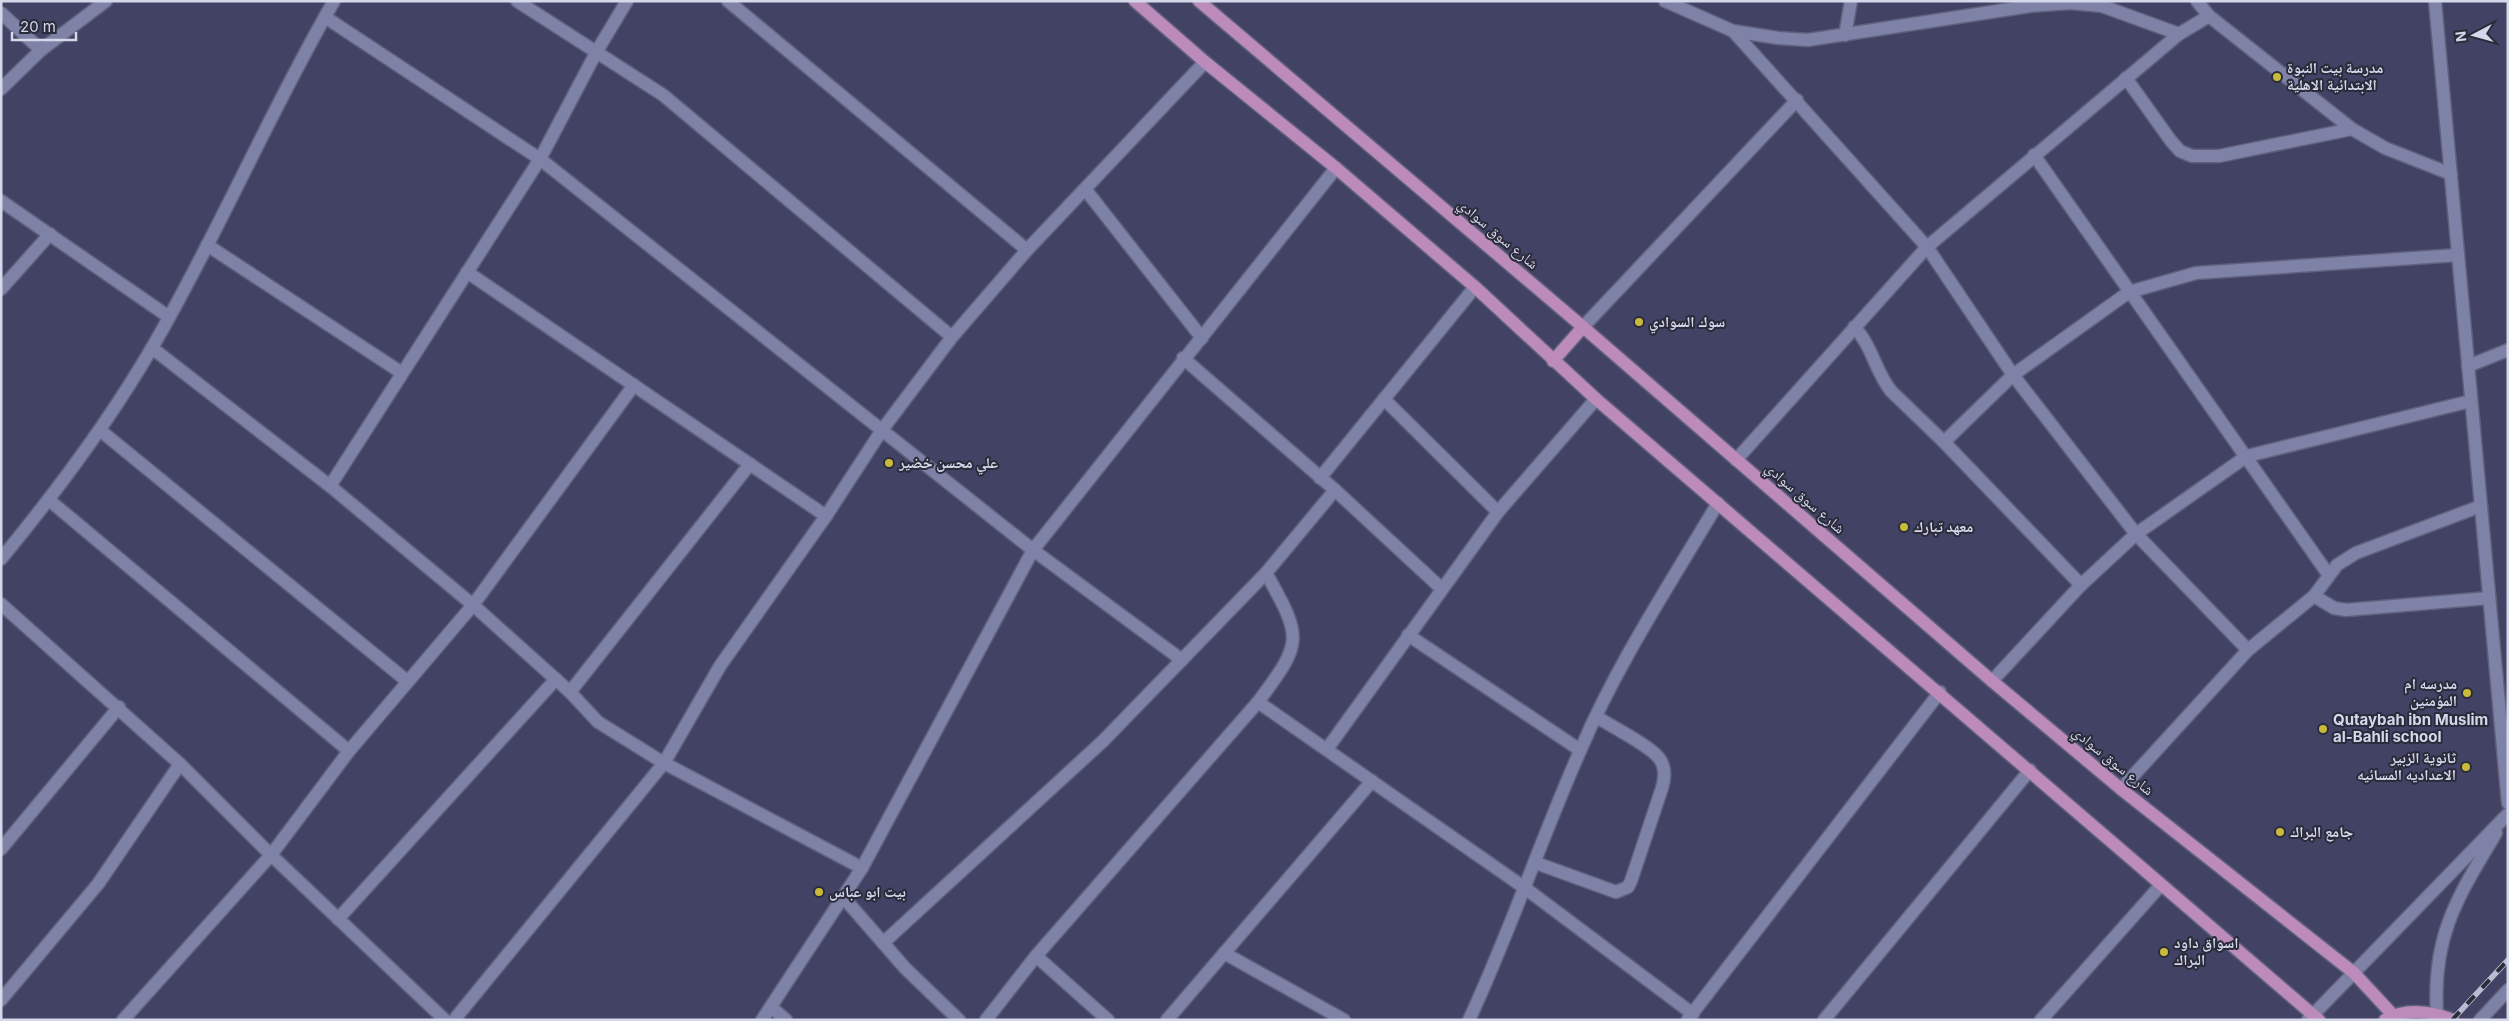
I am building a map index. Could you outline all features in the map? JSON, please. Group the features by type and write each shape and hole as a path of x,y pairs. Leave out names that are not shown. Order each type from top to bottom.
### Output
{"main road":[{"path":"1135,1 1205,62 1336,168 1475,287 1596,399 1940,692 2314,1018"},
{"name":"شارع سوق سوادي","path":"1199,1 1583,327 1992,681 2121,789 2354,973 2389,1018"},
{"path":"1553,361 1583,327"},
{"path":"2389,1018 2422,1012 2438,1014 2453,1020"}],"street":[{"path":"1,88 41,50 106,1"},
{"path":"1,558 50,500 101,431 152,348 334,1"},
{"path":"517,1 597,51 663,96 952,337"},
{"path":"330,486 540,159 597,51 627,1"},
{"path":"728,1 1027,250"},
{"path":"1665,1 1733,31 1778,38 1808,40 2030,6 2071,2 2102,6 2179,34"},
{"path":"1845,35 1851,1"},
{"path":"2197,1 2209,16 2352,129 2385,148 2452,174"},
{"path":"2433,3 2452,174 2508,803"},
{"path":"1,13 41,50"},
{"path":"1736,460 1927,247 2179,34 2209,16"},
{"path":"325,17 540,159 1033,550 1182,660"},
{"path":"1733,31 1797,100 1927,247 2013,375 2136,534 2248,650"},
{"path":"454,1020 664,763 720,666 826,516 882,430 952,337 1027,250 1205,62"},
{"path":"2126,78 2171,141 2180,150 2192,156 2219,156 2352,129"},
{"path":"1583,327 1797,100"},
{"path":"2034,155 2328,574"},
{"path":"762,1020 862,868 1033,550 1183,358 1202,338 1336,168"},
{"path":"1085,189 1202,338"},
{"path":"1,201 169,317"},
{"path":"1,289 50,234"},
{"path":"207,246 402,373"},
{"path":"1944,442 2013,375 2129,292 2196,274 2458,254"},
{"path":"467,272 826,516"},
{"path":"1320,478 1475,287"},
{"path":"1854,327 1867,344 1887,386 1944,442 2081,585"},
{"path":"152,348 330,486 473,605 570,692 598,722 664,763 862,868"},
{"path":"2468,366 2508,350"},
{"path":"1183,358 1335,490 1442,588"},
{"path":"123,1020 272,855 349,751 473,605 634,385"},
{"path":"1384,399 1498,512"},
{"path":"1327,749 1498,512 1596,399"},
{"path":"1992,681 2081,585 2136,534 2247,456 2471,401"},
{"path":"101,431 407,681"},
{"path":"570,692 750,464"},
{"path":"883,943 1103,741 1266,573 1335,490"},
{"path":"50,500 349,751"},
{"path":"1469,1020 1536,863 1580,750 1640,634 1718,503"},
{"path":"2121,789 2248,650 2314,596 2328,574 2346,558 2481,506"},
{"path":"986,1020 1036,956 1258,702 1291,654 1294,637 1291,621 1266,573"},
{"path":"2314,596 2334,608 2346,610 2489,598"},
{"path":"1,604 119,707 180,764 338,919 445,1020"},
{"path":"1408,635 1580,750"},
{"path":"338,919 556,679"},
{"path":"1258,702 1525,888 1690,1017 1940,692"},
{"path":"1,849 119,707"},
{"path":"1536,863 1616,892 1628,887 1631,881 1662,788 1664,778 1663,767 1658,757 1650,750 1596,717"},
{"path":"1,1000 98,884 180,764"},
{"path":"1824,1020 2030,770"},
{"path":"1166,1020 1372,781"},
{"path":"2314,1018 2354,973 2508,814"},
{"path":"2438,1014 2438,964 2450,914 2461,891 2508,814"},
{"path":"2041,1020 2161,885"},
{"path":"844,898 905,968 959,1020"},
{"path":"1224,953 1344,1020"},
{"path":"1036,956 1108,1020"},
{"path":"2480,1020 2508,990"},
{"path":"770,1007 786,1020"}],"railway":[{"path":"2452,1020 2508,960"}],"place":[{"name":"مدرسة بيت النبوة الابتدائية الاهلية","path":"2277,77"},
{"name":"سوك السوادي","path":"1639,322"},
{"name":"علي محسن خضير","path":"889,463"},
{"name":"معهد تبارك","path":"1904,527"},
{"name":"مدرسه ام المؤمنين","path":"2467,693"},
{"name":"Qutaybah ibn Muslim al-Bahli school","path":"2323,729"},
{"name":"ثانوية الزبير الاعداديه المسائيه","path":"2466,767"},
{"name":"جامع البراك","path":"2280,832"},
{"name":"بيت ابو عباس","path":"819,892"},
{"name":"اسواق داود البراك","path":"2164,952"}]}
